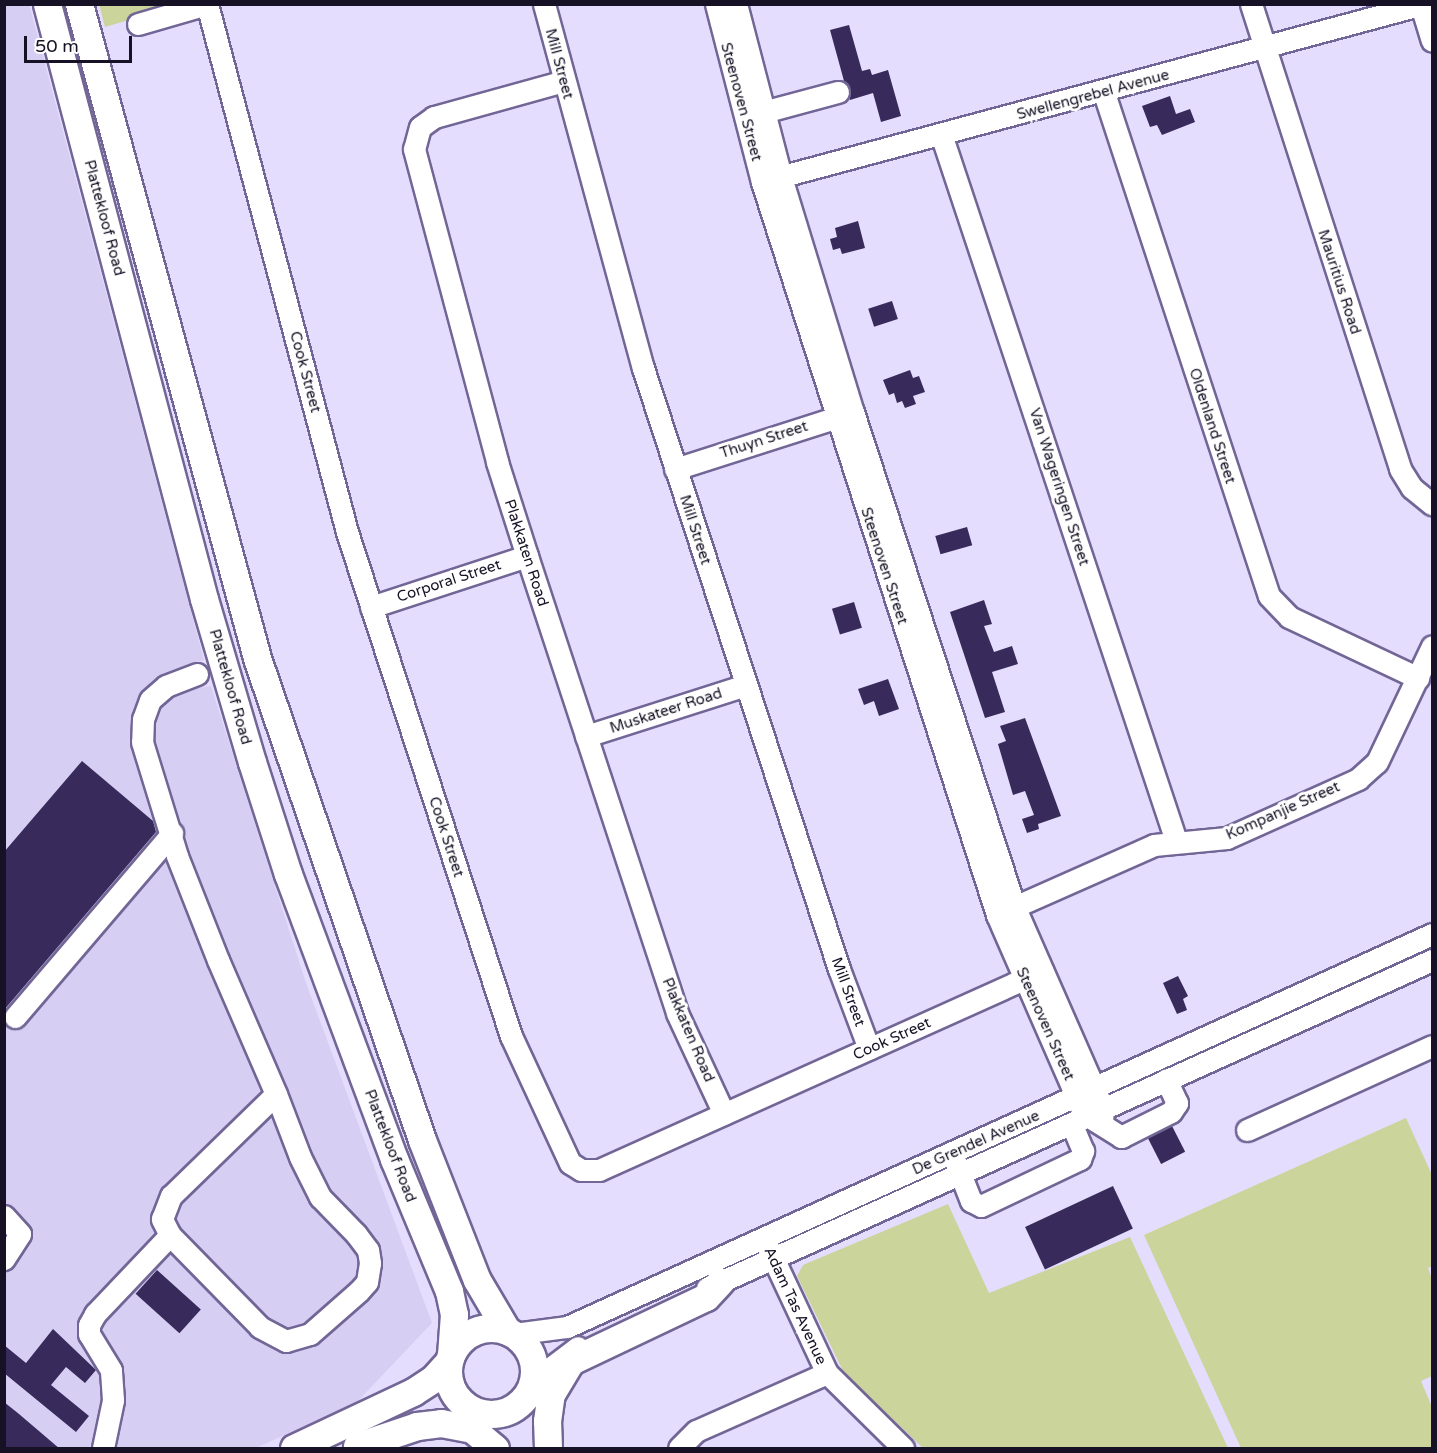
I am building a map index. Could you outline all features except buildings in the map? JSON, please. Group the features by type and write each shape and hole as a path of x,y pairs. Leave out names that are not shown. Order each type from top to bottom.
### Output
{"main road":[{"name":"Plattekloof Road","path":"47,4 204,599 252,762 288,874 394,1159 449,1291 454,1314 450,1358 451,1388 475,1410 507,1449"},
{"name":"Plattekloof Road","path":"79,4 257,658 284,743 422,1140 477,1280 510,1333 531,1354 529,1389 540,1449"},
{"path":"548,1449 547,1421 551,1394 571,1361 706,1297 720,1282"},
{"path":"294,1449 413,1392 433,1379 450,1358 459,1342 473,1332 487,1328 510,1333"},
{"path":"355,1447 424,1415 475,1410 507,1411 529,1389"},
{"path":"355,1447 417,1426 441,1423 472,1429 495,1449"}],"street":[{"path":"138,24 207,4"},
{"name":"Cook Street","path":"207,4 347,532 511,1036 566,1158 581,1170 599,1170 1033,975"},
{"name":"Mill Street","path":"544,4 614,272 675,469 838,969 869,1049"},
{"name":"Steenoven Street","path":"716,4 754,114 771,179 844,415 1006,911 1089,1109 1080,1160 983,1205 973,1204 959,1174"},
{"name":"Steenoven Street","path":"736,4 754,114"},
{"name":"Mauritius Road","path":"1251,4 1400,469 1412,488 1432,504"},
{"path":"1422,5 1432,40"},
{"name":"Swellengrebel Avenue","path":"771,179 1104,93 1422,5"},
{"name":"Plakkaten Road","path":"564,81 434,117 420,127 415,139 497,462 677,1013 724,1114"},
{"path":"754,114 838,92"},
{"name":"Oldenland Street","path":"1104,93 1269,596 1289,617 1418,678"},
{"name":"Van Wageringen Street","path":"941,134 1176,841"},
{"name":"Thuyn Street","path":"675,469 844,415"},
{"name":"Corporal Street","path":"371,607 527,556"},
{"name":"Kompanjie Street","path":"1006,911 1154,845 1176,841 1227,838 1358,779 1377,762 1432,646"},
{"path":"197,674 166,686 150,700 143,719 142,742 218,960 276,1094 320,1197 368,1250 370,1273 366,1282 310,1334 286,1341 260,1327 170,1235 162,1220 171,1196 276,1094"},
{"name":"Muskateer Road","path":"586,736 746,685"},
{"path":"15,1017 172,833"},
{"name":"De Grendel Avenue","path":"510,1333 567,1327 959,1174 1432,934"},
{"name":"De Grendel Avenue","path":"529,1389 563,1355 720,1282 769,1249 955,1153 1089,1109 1166,1079 1432,960"},
{"path":"1246,1130 1432,1046"},
{"path":"1089,1109 1121,1137 1171,1112 1177,1102 1166,1079"},
{"path":"955,1153 959,1174"},
{"path":"4,1216 20,1233 4,1259"},
{"path":"103,1449 113,1400 111,1370 88,1334 89,1325 95,1314 170,1235"},
{"name":"Adam Tas Avenue","path":"769,1249 827,1374 903,1449"},
{"path":"679,1449 696,1431 827,1374"}],"shaded area":[{"path":"29,4 204,660 186,665 193,689 211,686 306,983 432,1323 356,1403 256,1448 5,1448 4,5"}],"green space":[{"path":"99,4 180,5 105,27"},
{"path":"1406,1118 1432,1175 1432,1266 1428,1268 1432,1279 1432,1376 1421,1381 1432,1407 1432,1448 1241,1448 1144,1235"},
{"path":"948,1204 989,1293 1130,1237 1228,1448 923,1448 844,1373 797,1276 803,1265"}]}
